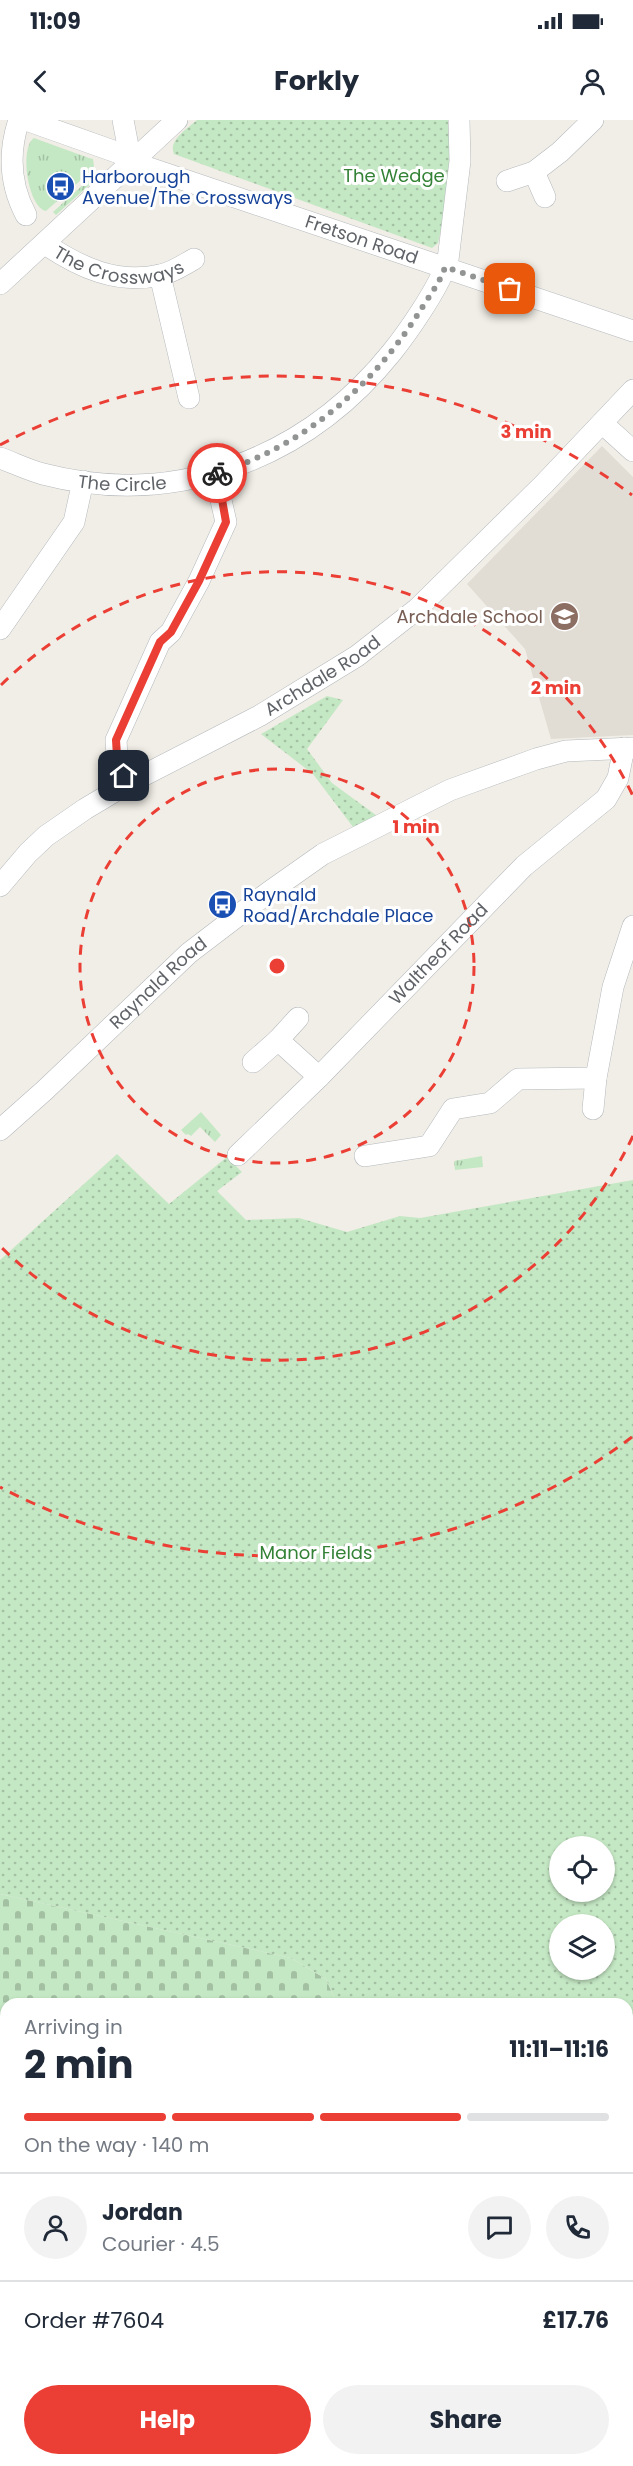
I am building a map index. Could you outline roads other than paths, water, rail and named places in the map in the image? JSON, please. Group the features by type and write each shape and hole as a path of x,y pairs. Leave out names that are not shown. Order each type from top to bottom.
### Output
{"street":[{"path":"19,120 13,138 11,165 17,197 26,215"},
{"name":"Fretson Road","path":"26,120 119,153 131,162 633,331"},
{"path":"123,120 131,162"},
{"path":"0,284 177,120"},
{"name":"The Circle","path":"0,458 42,474 83,481 140,485 215,474 250,462 298,438 354,393 376,372 404,337 442,278 446,267 460,161 459,120"},
{"path":"507,181 534,172 560,152 593,120"},
{"path":"534,172 545,197"},
{"name":"The Crossways","path":"45,244 77,265 123,277 160,275 194,259"},
{"path":"160,275 189,398"},
{"name":"Archdale Road","path":"0,886 46,836 85,809 127,784 260,716 357,656 417,609 544,484 633,390"},
{"path":"602,423 633,451"},
{"path":"127,784 117,756 116,740 160,642 171,632 199,581 226,522 219,483 215,474"},
{"path":"0,629 74,522 83,481"},
{"name":"Waltheof Road","path":"238,1155 319,1077 524,866 606,799 618,778 628,748"},
{"name":"Raynald Road","path":"0,1130 189,953 323,854 450,790 536,759 566,751 628,748"},
{"path":"593,1108 596,1078 613,987 633,926"},
{"path":"254,1062 298,1018"},
{"path":"278,1040 319,1077"},
{"path":"365,1156 429,1146 453,1109 490,1103 518,1079 596,1078"}],"place":[{"name":"Harborough Avenue/The Crossways","path":"61,187"},
{"name":"Archdale School","path":"564,617"},
{"name":"Raynald Road/Archdale Place","path":"222,905"}],"park label":[{"name":"The Wedge","path":"394,176"},
{"name":"Manor Fields","path":"316,1553"}]}
